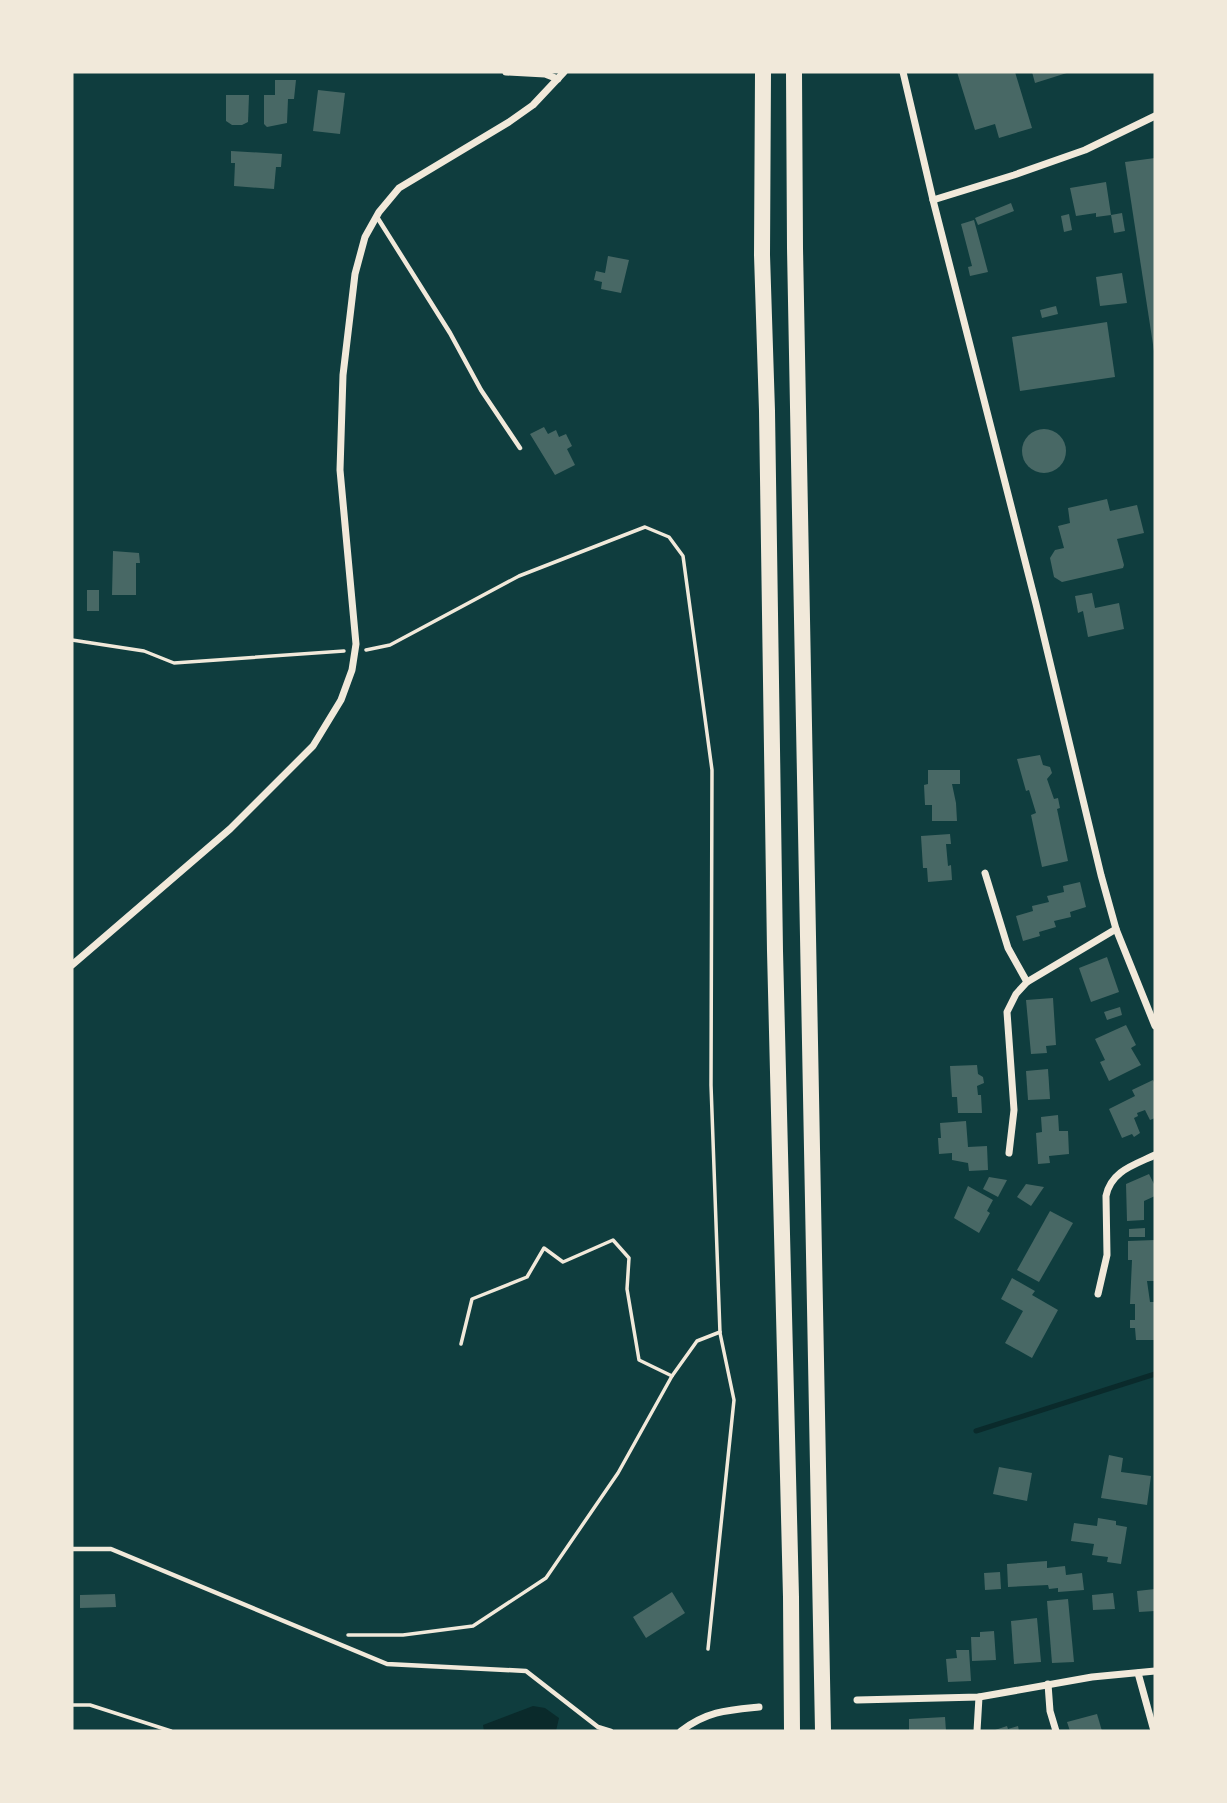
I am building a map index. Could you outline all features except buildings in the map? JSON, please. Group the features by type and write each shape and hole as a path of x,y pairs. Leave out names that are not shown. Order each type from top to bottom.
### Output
{"highway":[{"path":"763,72 762,256 768,411 775,951 792,1597 792,1731"},
{"path":"794,72 795,261 823,1731"}],"street":[{"path":"506,72 545,74 558,79"},
{"path":"72,965 230,829 313,746 341,700 352,670 355,650 340,470 343,375 355,274 365,237 376,217 399,188 533,105 564,72"},
{"path":"903,72 1116,929 1155,1026"},
{"path":"933,200 1014,176 1085,150 1155,116"},
{"path":"985,873 1008,948 1027,982"},
{"path":"1009,1153 1014,1110 1007,1012 1016,994 1027,982 1116,929"},
{"path":"1098,1294 1107,1255 1108,1188 1118,1173 1155,1155"},
{"path":"857,1700 979,1697 1048,1684 1155,1671"},
{"path":"1138,1673 1154,1731"},
{"path":"1048,1684 1050,1711 1056,1731"},
{"path":"977,1731 979,1697"},
{"path":"681,1731 712,1713 759,1707"}],"lane":[{"path":"376,217 450,333 481,390 520,448"},
{"path":"72,1549 111,1549 387,1664 526,1671 598,1727 611,1731"}],"path":[{"path":"72,640 144,651 174,663 355,650 390,645 519,576 645,527 668,537 683,556 712,770 711,1085 720,1333 734,1400 708,1650"},
{"path":"461,1344 472,1299 527,1277 544,1248 563,1262 613,1240 629,1258 627,1290 639,1360 673,1376"},
{"path":"313,1634 403,1635 473,1626 546,1578 618,1473 673,1376 697,1340 720,1332"},
{"path":"72,1705 90,1705 171,1731"}],"water":[{"path":"533,1706 545,1708 559,1718 556,1731 484,1731 483,1725"}],"waterway":[{"path":"976,1431 1155,1374"}]}
